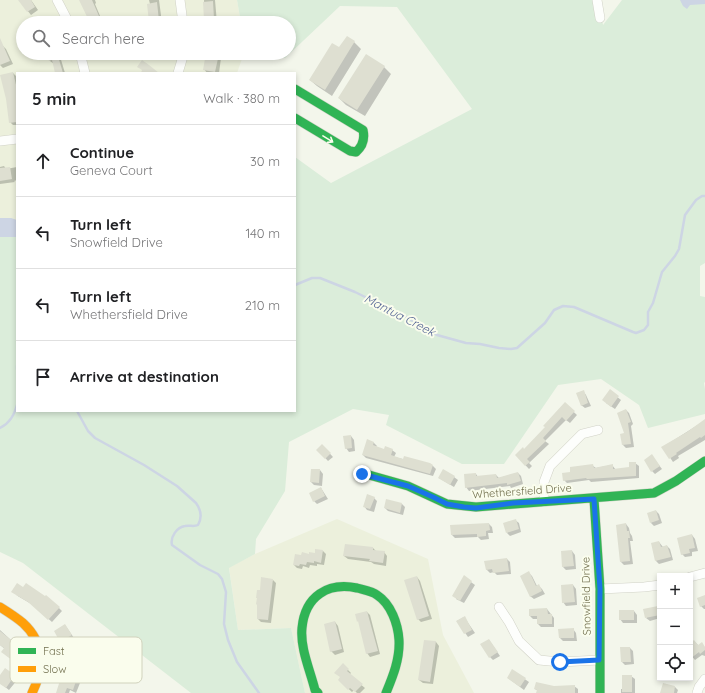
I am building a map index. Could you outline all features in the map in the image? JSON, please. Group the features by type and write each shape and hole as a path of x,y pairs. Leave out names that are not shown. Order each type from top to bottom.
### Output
{"street":[{"path":"57,0 65,16"},
{"path":"180,0 182,16"},
{"path":"597,0 600,18"},
{"path":"82,60 85,72"},
{"path":"180,72 183,60"},
{"path":"296,90 363,130 365,136 364,141 356,152 350,151 296,119"},
{"path":"0,141 16,139"},
{"path":"544,502 544,482 550,466 582,434 598,430"},
{"name":"Whethersfield Drive","path":"362,474 408,486 447,504 476,508 654,493 676,481 705,461"},
{"name":"Snowfield Drive","path":"594,499 600,589 600,693"},
{"path":"693,576 705,573"},
{"path":"600,589 657,585"},
{"path":"318,693 301,636 302,626 309,604 313,599 329,588 339,586 358,588 374,592 382,598 394,618 398,632 397,662 386,693"},
{"path":"0,607 27,627 33,637"},
{"path":"499,607 519,641 539,660 560,662 599,660"},
{"path":"697,693 699,687 705,679"},
{"path":"32,693 38,683"}],"shaded area":[{"path":"0,0 237,0 240,16 16,16 16,60 242,60 237,72 16,72 16,220 0,220"},
{"path":"237,0 598,0 603,25 622,0 705,0 705,263 700,266 700,296 705,297 705,414 648,428 639,405 601,379 558,385 504,464 462,464 386,425 389,415 353,409 289,442 285,491 256,539 255,554 229,568 238,630 291,628 305,693 191,693 142,655 142,637 119,637 23,563 0,552 0,218 11,218 16,224 16,412 296,412 296,158 331,183 472,109 397,7 340,6 296,48 296,16 240,16"},
{"path":"337,519 428,559 443,635 474,693 305,693 291,628 238,630 229,567 255,554"}],"water":[{"path":"680,0 705,0 705,4 690,5 687,9 683,6"},
{"path":"0,218 16,220 16,237 0,237"}],"building":[{"path":"18,0 31,0 35,7 27,12"},
{"path":"79,0 92,0 99,16 87,16"},
{"path":"213,1 214,16 204,16 203,2"},
{"path":"157,2 158,16 148,16 147,4"},
{"path":"347,36 355,41 325,90 309,80 332,43 339,47"},
{"path":"0,38 10,61 0,65"},
{"path":"366,54 385,66 357,110 338,98"},
{"path":"52,60 59,60 63,72 55,72"},
{"path":"142,60 158,72 141,72 142,70 137,67"},
{"path":"205,60 218,60 215,72 203,70"},
{"path":"13,72 16,85 16,122 9,123 6,99 0,75"},
{"path":"10,167 12,179 0,181 0,168"},
{"path":"610,389 619,396 611,407 602,400"},
{"path":"584,390 588,403 581,406 576,393"},
{"path":"565,402 575,411 566,421 562,417 543,438 546,441 527,459 530,462 525,466 515,455 523,447 524,449 545,427 543,426"},
{"path":"626,409 631,422 628,423 631,444 622,445 620,434 624,433 617,413"},
{"path":"705,419 705,435 669,459 661,447 687,432"},
{"path":"351,435 352,448 345,449 343,436"},
{"path":"367,439 374,442 373,445 384,449 385,446 393,449 391,455 403,459 404,456 430,463 433,465 430,474 362,455"},
{"path":"322,444 331,453 325,459 316,450"},
{"path":"652,454 660,466 651,472 644,460"},
{"path":"629,462 636,462 636,476 586,478 563,481 562,473 570,472 570,467 593,464 594,468 613,464 613,469 629,467"},
{"path":"311,469 320,469 319,483 310,482"},
{"path":"443,469 455,476 450,485 438,478"},
{"path":"518,472 521,481 507,485 507,483 465,488 464,474 476,473 476,476 496,474 497,478"},
{"path":"321,487 325,496 313,502 309,493"},
{"path":"367,494 375,497 370,509 363,507"},
{"path":"386,499 402,503 400,513 384,508"},
{"path":"656,510 659,520 650,523 647,513"},
{"path":"516,519 519,529 506,533 503,523"},
{"path":"489,523 490,530 486,531 486,536 477,537 477,534 451,535 450,525"},
{"path":"626,523 630,538 628,538 630,561 620,562 616,525"},
{"path":"692,534 695,548 689,549 690,553 681,555 677,538"},
{"path":"659,541 661,547 667,545 671,557 655,561 651,543"},
{"path":"345,544 373,547 373,550 385,551 383,563 369,561 370,559 343,556"},
{"path":"315,549 323,550 321,563 314,561 314,563 307,562 306,565 293,565 295,554 301,555 302,552 309,554 309,552 315,553"},
{"path":"572,550 574,566 562,567 561,551"},
{"path":"507,558 509,571 493,573 492,569 486,570 484,561"},
{"path":"529,571 536,586 539,584 542,591 530,597 520,576"},
{"path":"464,575 472,581 460,601 452,596"},
{"path":"417,576 429,616 417,620 404,580"},
{"path":"261,577 273,579 268,620 257,619 256,598 257,590 260,590"},
{"path":"17,583 23,587 26,583 45,596 46,595 60,607 48,620 28,602 11,592"},
{"path":"573,584 575,602 562,603 561,585"},
{"path":"705,595 705,605 700,607 697,598"},
{"path":"657,606 657,616 645,618 643,609"},
{"path":"547,608 548,614 552,614 552,624 537,624 537,616 529,616 529,609"},
{"path":"619,610 634,610 634,620 619,620"},
{"path":"367,611 378,651 366,654 355,614"},
{"path":"465,616 472,630 464,634 456,621"},
{"path":"335,621 342,649 330,652 324,624"},
{"path":"65,624 72,635 69,637 57,637 54,631"},
{"path":"574,628 574,638 559,638 558,629"},
{"path":"0,631 10,639 10,659 1,652 4,648 0,645"},
{"path":"489,639 498,652 489,658 480,644"},
{"path":"424,640 436,641 430,682 418,680"},
{"path":"694,640 698,645 702,642 705,650 693,657 693,645"},
{"path":"620,647 630,647 631,662 621,662"},
{"path":"343,663 349,669 347,671 363,684 355,692 350,688 348,690 338,680 340,677 334,673"},
{"path":"5,668 10,672 10,682 6,688 0,684 0,675"},
{"path":"512,669 526,678 520,687 507,678"},
{"path":"622,675 632,675 632,692 622,692"},
{"path":"536,682 554,686 575,685 575,693 536,693 537,690 534,689"},
{"path":"59,683 75,683 73,690 67,688 65,693 56,693"},
{"path":"663,683 675,686 674,693 660,693"}],"waterway":[{"name":"Mantua Creek","path":"296,285 312,278 320,278 355,292 410,319 437,335 466,343 499,348 517,348 545,323 554,310 563,306 574,307 636,333 644,330 648,325 648,312 653,303 662,272 679,249 685,215 696,200 702,196 705,196"},
{"name":"Mantua Creek","path":"0,428 11,418 16,407"},
{"path":"78,412 88,431 95,438 144,465 177,486 196,503 200,514 198,525 179,528 173,536 172,545 200,565 218,574 222,579 226,592 224,624 228,640 237,662 259,693"}],"traffic: fast":[{"path":"296,90 363,130 363,142 356,152 350,151 296,119"},
{"path":"362,473 408,486 447,504 476,507 654,493 676,481 705,461"},
{"path":"594,499 600,589 600,693"},
{"path":"318,693 315,690 302,643 302,628 304,617 313,600 320,594 337,587 357,588 373,592 382,599 393,615 397,627 399,647 397,661 386,693"}],"traffic: slow":[{"path":"0,607 23,623 34,637"},
{"path":"32,693 36,683"}],"route":[{"path":"362,474 408,486 447,504 464,507 476,508 513,503 594,499 600,589 599,660 560,662"}]}
